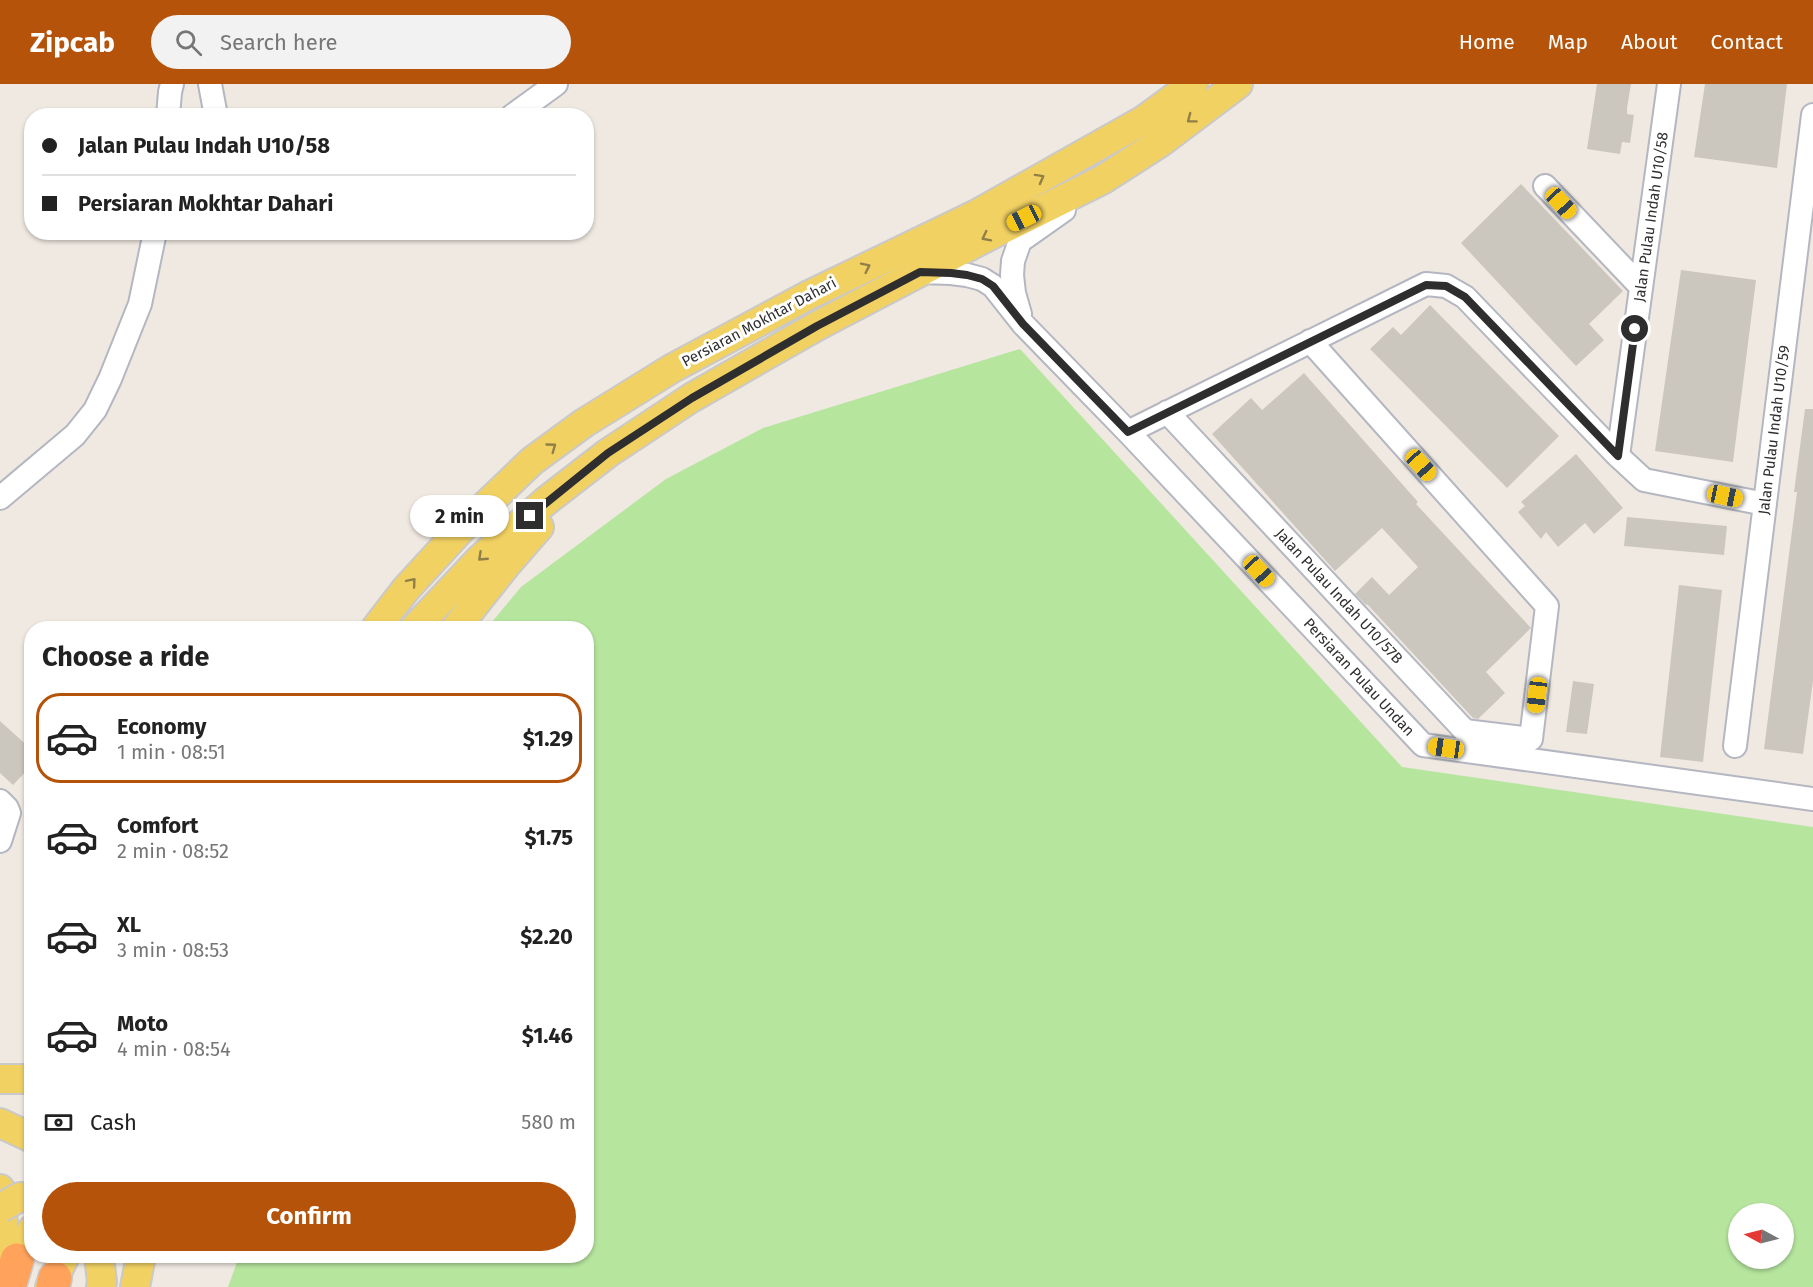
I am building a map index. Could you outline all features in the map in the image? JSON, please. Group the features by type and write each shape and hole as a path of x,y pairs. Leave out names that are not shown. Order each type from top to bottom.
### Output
{"main road":[{"name":"Persiaran Mokhtar Dahari","path":"381,621 406,589 461,529 532,461 584,423 671,369 796,302 987,208 1144,120 1193,84"},
{"name":"Persiaran Mokhtar Dahari","path":"422,621 480,559 546,501 608,453 720,381 817,326 1102,180 1161,142 1238,84"},
{"path":"462,621 506,565 608,453"},
{"path":"0,1079 24,1079"},
{"path":"0,1122 24,1134"},
{"path":"0,1189 7,1275"},
{"path":"0,1208 20,1197 24,1197"},
{"path":"7,1275 24,1244"},
{"path":"100,1263 101,1287"},
{"path":"135,1287 140,1263"}],"street":[{"path":"169,108 172,84"},
{"path":"210,84 214,108"},
{"path":"523,108 556,84"},
{"name":"Jalan Pulau Indah U10/58","path":"1618,456 1669,84"},
{"name":"Jalan Pulau Indah U10/59","path":"1736,746 1813,114"},
{"path":"1023,324 1014,293 1012,275 1013,261 1020,241 1102,180"},
{"path":"1545,186 1641,287"},
{"path":"0,498 75,435 95,410 140,304 153,240"},
{"name":"Persiaran Pulau Undan","path":"920,272 951,273 982,279 993,286 1023,324 1423,745 1813,799"},
{"path":"1128,432 1426,285 1446,286 1465,297 1618,456 1644,480 1765,504"},
{"name":"Jalan Pulau Indah U10/57B","path":"1167,412 1466,731 1532,739 1547,606 1310,341"},
{"path":"0,801 9,813 0,842"}],"green space":[{"path":"1020,349 1402,767 1813,827 1813,1287 228,1287 236,1263 594,1263 594,621 493,621 521,587 666,479 763,428"}],"building":[{"path":"1597,84 1631,84 1627,108 1627,114 1634,115 1630,143 1622,142 1620,154 1587,149"},
{"path":"1705,84 1787,84 1777,168 1694,157"},
{"path":"1521,184 1623,291 1589,324 1604,340 1576,366 1461,243"},
{"path":"1681,270 1756,280 1733,462 1655,451"},
{"path":"1430,305 1559,436 1507,488 1370,349 1393,327 1401,335"},
{"path":"1304,373 1418,502 1416,504 1531,628 1486,672 1505,693 1478,719 1473,718 1355,594 1372,577 1389,595 1418,567 1382,528 1335,571 1212,434 1251,398 1262,410"},
{"path":"1805,409 1813,409 1813,681 1803,754 1764,749 1797,492 1794,492"},
{"path":"1576,454 1623,508 1594,534 1585,523 1558,547 1546,532 1541,539 1518,512 1525,506 1521,502"},
{"path":"1627,517 1727,526 1724,555 1624,546"},
{"path":"1679,585 1722,590 1703,762 1660,757"},
{"path":"1573,681 1594,684 1587,734 1566,732"},
{"path":"0,721 24,743 24,773 13,785 0,773"}],"route":[{"path":"530,516 608,453 692,398 817,326 920,272 967,275 982,279 993,286 1023,324 1128,432 1426,285 1446,286 1465,297 1618,456 1635,329"}]}
